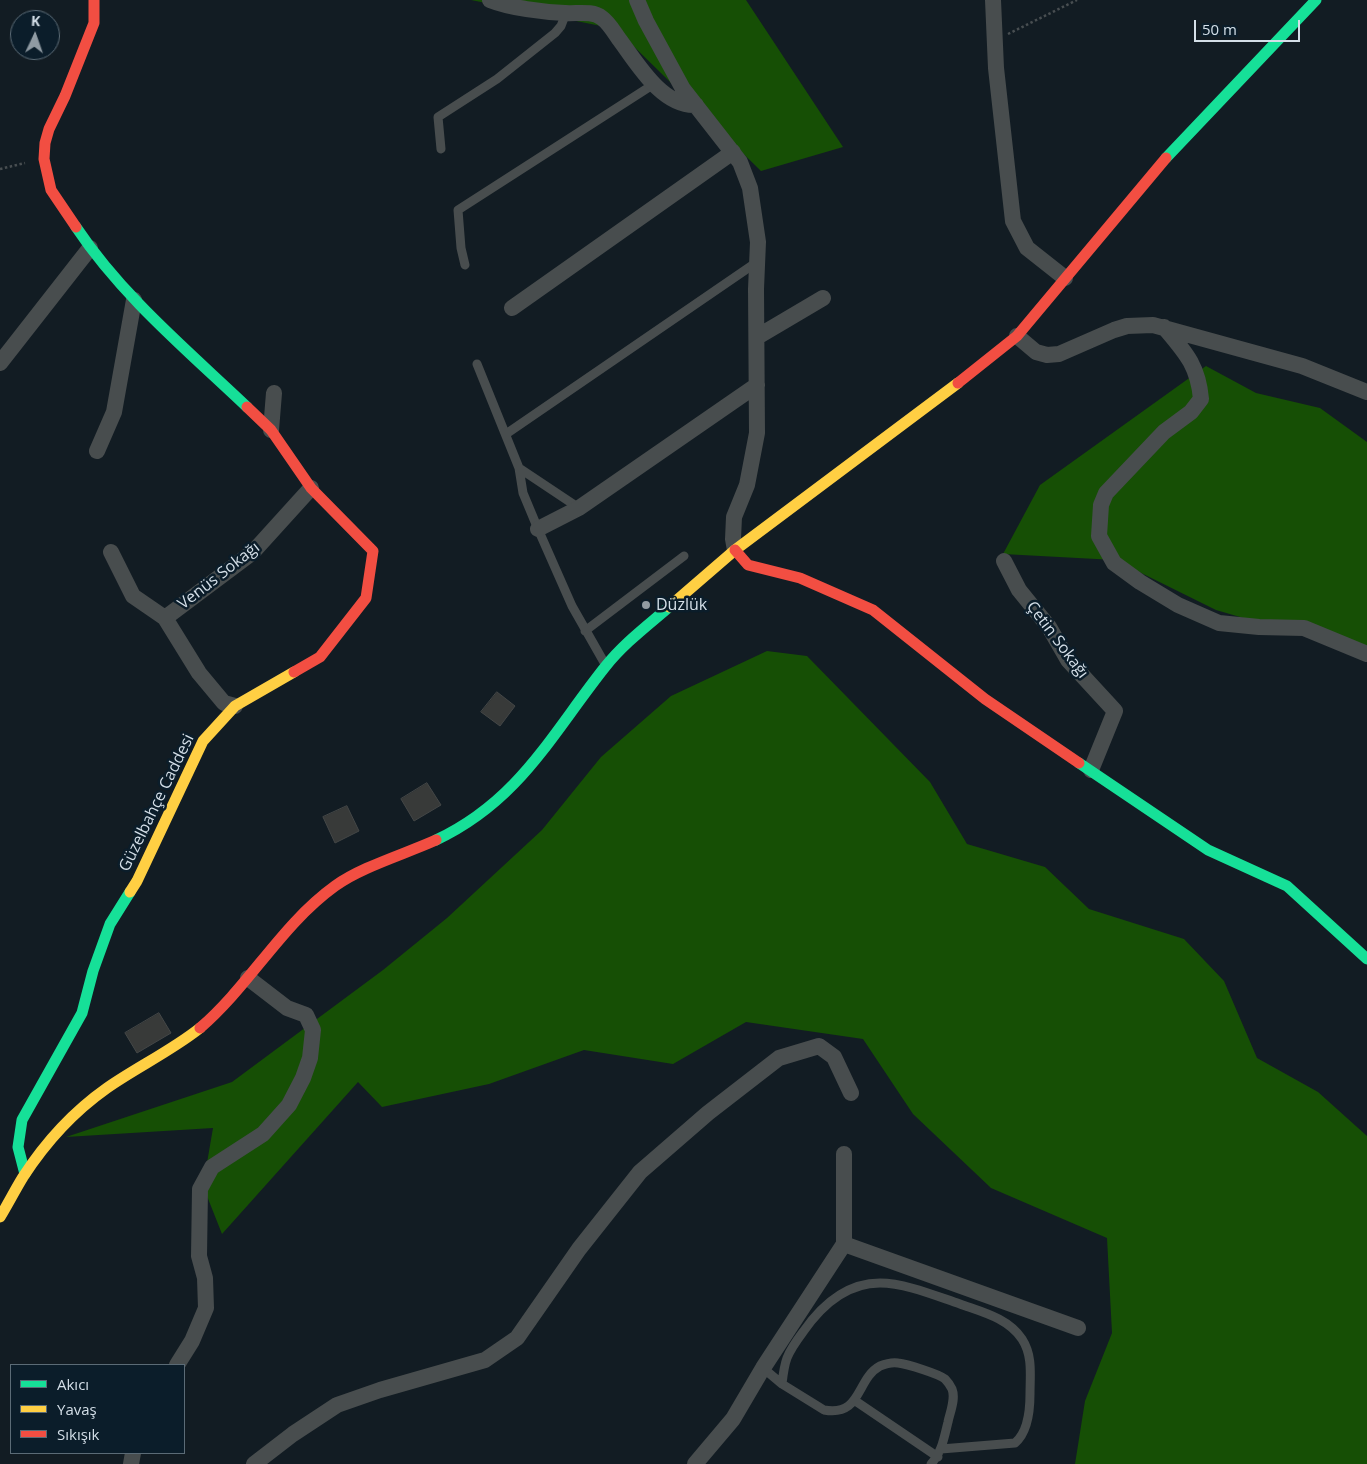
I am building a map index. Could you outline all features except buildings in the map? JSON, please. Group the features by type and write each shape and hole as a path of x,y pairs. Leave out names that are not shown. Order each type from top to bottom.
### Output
{"street":[{"path":"94,0 94,23 65,96 49,129 45,144 44,159 51,190 90,248 134,300 272,430 311,488"},
{"path":"490,0 539,10 589,13 602,18 654,84 672,100 680,104 696,105"},
{"path":"637,0 646,21 684,89 733,152 746,175 750,188 758,242 756,289 757,434 747,485 734,517 733,539 735,550 748,565 800,578 873,610 984,699 1208,850 1286,886 1367,959"},
{"path":"993,0 996,68 1013,221 1027,248 1065,278"},
{"path":"0,1217 25,1174 58,1131 106,1090 186,1038 210,1019 319,898 338,884 358,873 462,826 504,796 525,774 620,650 735,550 977,369 1017,336 1158,167 1316,0"},
{"path":"512,308 733,152"},
{"path":"0,363 90,248"},
{"path":"757,337 823,298"},
{"path":"97,451 114,412 134,300"},
{"path":"1017,336 1036,352 1047,355 1059,354 1127,326 1164,327 1302,366 1367,392"},
{"path":"1164,327 1187,355 1196,371 1201,400 1191,412 1164,432 1106,493 1101,505 1099,536 1114,563 1140,582 1178,605 1219,623 1259,627 1304,628 1367,654"},
{"path":"538,529 578,508 757,385"},
{"path":"272,430 274,393"},
{"name":"Venüs Sokağı","path":"165,618 253,552 311,488"},
{"name":"Güzelbahçe Caddesi","path":"25,1174 18,1149 18,1134 22,1120 82,1013 93,971 110,924 137,881 203,741 235,706 320,657 366,598 373,551 311,488"},
{"name":"Venüs Sokağı","path":"111,552 133,596 165,618 199,673 224,703 235,706"},
{"name":"Çetin Sokağı","path":"1004,561 1019,590 1049,627 1068,660 1115,711 1091,770"},
{"path":"178,1364 192,1341 206,1308 205,1278 199,1256 200,1189 212,1167 263,1134 289,1105 303,1078 310,1058 313,1030 306,1015 287,1008 248,978"},
{"path":"254,1464 293,1434 337,1406 380,1390 485,1360 517,1338 579,1249 640,1172 708,1113 779,1058 819,1046 834,1057 851,1093"},
{"path":"695,1464 733,1419 763,1368 844,1244 844,1154"},
{"path":"844,1244 1078,1328"}],"lane":[{"path":"441,149 438,117 497,78 555,33 561,26 566,13"},
{"path":"465,265 461,248 458,210 654,84"},
{"path":"506,434 758,261"},
{"path":"477,364 519,468 523,493 538,529 572,606 606,666"},
{"path":"519,468 578,508"},
{"path":"585,631 684,556"},
{"path":"782,1384 791,1348 819,1311 842,1293 866,1284 895,1285 935,1295 1001,1320 1013,1328 1021,1337 1030,1356 1030,1406 1023,1433 1014,1443 939,1453 854,1400"},
{"path":"763,1368 782,1384 824,1410 838,1411 854,1400 873,1371 888,1364 906,1365 944,1378 952,1388 953,1394 939,1453 930,1464"}],"path":[{"path":"996,40 1076,0"},
{"path":"0,169 44,159"}],"green space":[{"path":"471,0 746,0 843,147 761,171 616,29"},
{"path":"1206,366 1256,393 1320,408 1367,442 1367,654 1216,610 1115,560 1003,554 1040,485"},
{"path":"767,651 807,656 930,782 967,844 1045,867 1089,909 1184,939 1224,981 1257,1058 1318,1092 1367,1136 1367,1464 1075,1464 1085,1401 1112,1333 1107,1238 991,1188 913,1114 863,1039 746,1022 673,1064 584,1050 489,1084 382,1107 358,1082 222,1234 203,1186 213,1128 66,1137 232,1082 383,970 447,918 542,830 601,757 671,696"}],"traffic: fast":[{"path":"1166,158 1316,0"},
{"path":"76,227 94,252 134,299 247,407"},
{"path":"436,840 465,824 490,806 512,786 550,741 612,659 669,607"},
{"path":"1079,763 1208,850 1287,886 1367,959"},
{"path":"25,1174 18,1147 22,1120 82,1013 93,971 110,924 130,892"}],"traffic: slow":[{"path":"669,607 735,550 958,383"},
{"path":"130,892 137,881 203,741 235,706 294,672"},
{"path":"0,1217 32,1164 50,1140 71,1118 107,1088 200,1028"}],"traffic: jam":[{"path":"76,227 51,190 44,159 45,143 49,129 65,96 94,23 94,0"},
{"path":"958,383 1017,336 1166,158"},
{"path":"247,407 271,430 311,488 373,551 366,598 320,657 294,672"},
{"path":"735,550 748,565 800,578 873,610 985,699 1079,763"},
{"path":"200,1028 235,993 298,919 335,886 370,867 436,840"}],"place":[{"name":"Düzlük","path":"646,605"}]}
